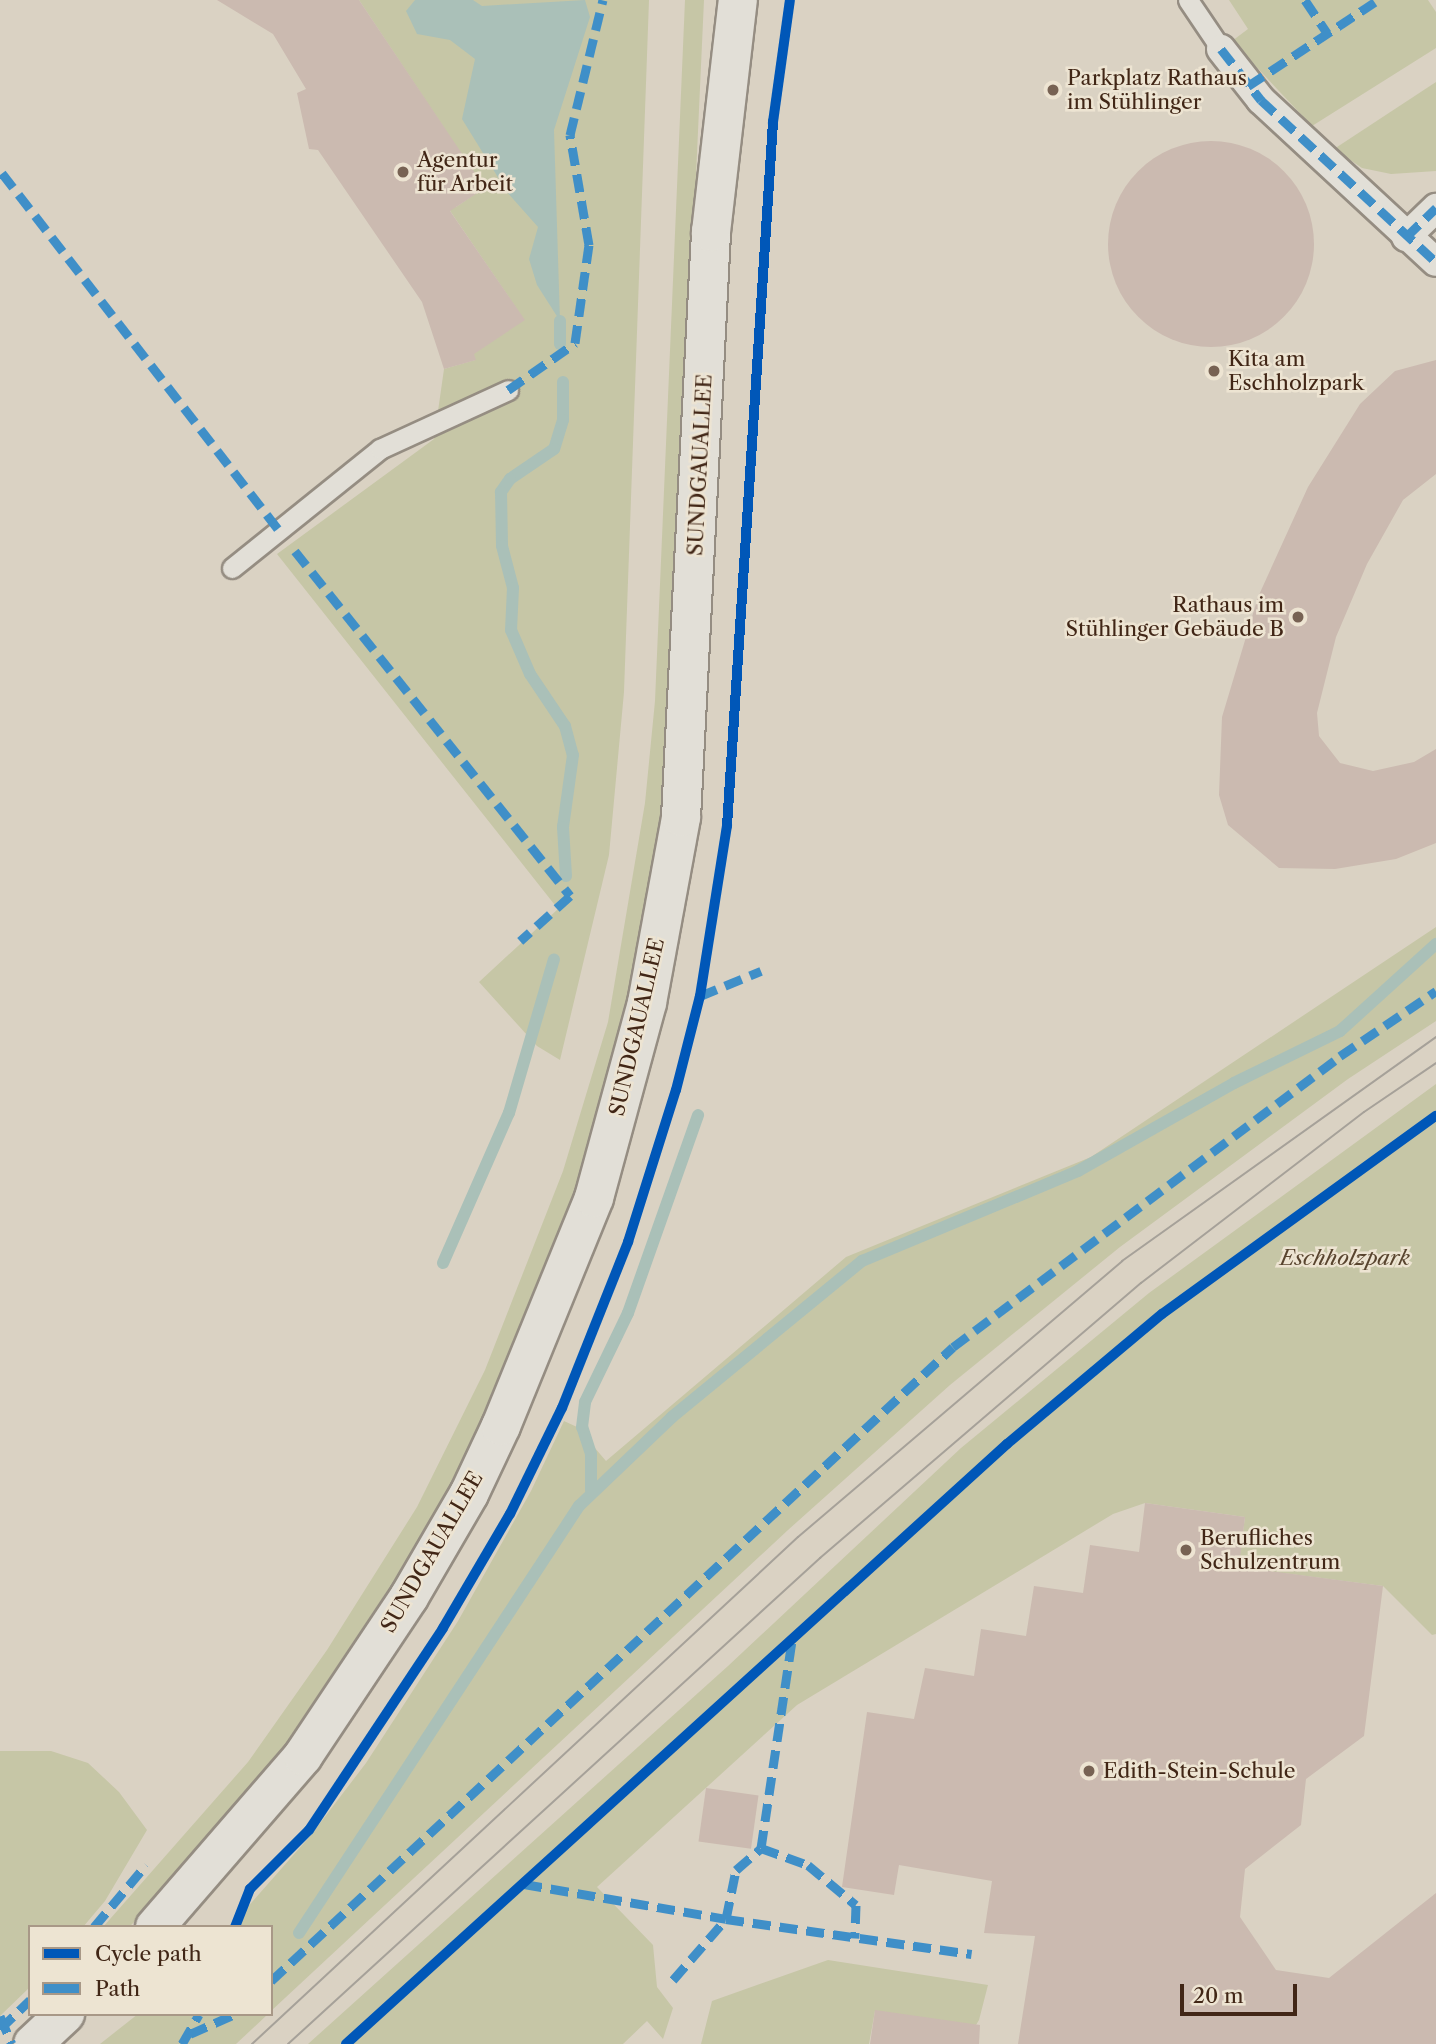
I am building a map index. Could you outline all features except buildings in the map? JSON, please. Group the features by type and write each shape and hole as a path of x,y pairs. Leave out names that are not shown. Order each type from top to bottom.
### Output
{"street":[{"name":"SUNDGAUALLEE","path":"157,1925 303,1756 409,1597 469,1494 512,1403 594,1198 647,1003 681,817 711,232 738,0"},
{"path":"1221,49 1261,100 1436,262"},
{"path":"1406,237 1436,208"},
{"path":"33,2044 63,2016"}],"lane":[{"path":"1188,0 1221,49"},
{"path":"232,568 380,449 508,390"}],"green space":[{"path":"359,0 649,0 624,692 609,855 560,1060 537,1046 479,982 558,909 277,554 434,439 444,369 475,360 472,347 521,315 442,199 456,207 484,188"},
{"path":"685,0 704,0 669,767 648,920 590,1157 532,1312 446,1497 351,1650 276,1761 157,1900 131,1925 105,1925 248,1762 327,1650 417,1507 485,1370 563,1171 608,1022 645,803 655,701"},
{"path":"1229,0 1428,0 1436,12 1436,48 1312,126 1232,41 1248,29"},
{"path":"1436,82 1436,171 1391,174 1362,168 1334,149"},
{"path":"1436,927 1436,1021 1348,1079 1120,1247 950,1385 788,1530 273,2009 273,1925 232,1925 311,1835 366,1763 458,1621 531,1491 564,1421 577,1427 606,1461 846,1257 1091,1157"},
{"name":"Eschholzpark","path":"1436,1084 1436,1634 1432,1635 1383,1586 1283,1573 1232,1615 1245,1517 1145,1503 1113,1514 797,1705 597,1887 653,1945 657,1987 673,2008 663,2039 647,2021 623,2044 308,2044 728,1666 961,1448 1149,1293"},
{"path":"0,1751 51,1751 88,1763 119,1792 147,1830 105,1901 85,1925 28,1925 28,1989 0,2016"},
{"path":"828,1960 988,1985 979,2020 976,2025 875,2011 869,2044 701,2044 712,2001"},
{"path":"135,2016 266,2016 236,2044 100,2044"}],"water":[{"path":"415,0 473,0 482,6 585,0 590,17 554,130 560,321 537,285 529,259 538,227 507,192 462,119 475,59 450,40 417,34 406,11"}],"waterway":[{"path":"560,321 560,344"},
{"path":"563,382 563,420 554,449 510,479 501,492 502,546 513,588 511,630 530,674 565,726 573,755 563,827 566,876"},
{"path":"299,1933 579,1506 672,1417 862,1261 1078,1171 1234,1083 1340,1031 1436,944"},
{"path":"443,1263 509,1113 554,959"},
{"path":"591,1490 591,1454 582,1427 585,1402 628,1313 698,1115"}],"tram line":[{"path":"252,2044 798,1537 1122,1261 1436,1037"},
{"path":"288,2044 820,1558 1141,1283 1364,1112 1436,1063"}],"marked path":[{"path":"508,390 575,343 589,245 570,135 603,0"},
{"path":"1305,0 1327,33"},
{"path":"1248,86 1375,2"},
{"path":"1221,49 1261,100 1436,262"},
{"path":"2,173 279,530"},
{"path":"1406,237 1436,208"},
{"path":"295,551 570,896 520,941"},
{"path":"700,996 761,971"},
{"path":"273,1979 953,1347 1340,1056 1436,991"},
{"path":"673,1980 726,1919 736,1870 761,1848 792,1640"},
{"path":"761,1848 808,1865 856,1905 855,1938"},
{"path":"96,1925 146,1865"},
{"path":"524,1884 726,1919 972,1954"},
{"path":"0,2029 28,2002"},
{"path":"0,2016 12,2044"},
{"path":"182,2044 198,2016"},
{"path":"190,2034 230,2016"}],"cycle path":[{"path":"236,1925 250,1889 309,1830 443,1628 510,1514 562,1408 628,1242 676,1090 700,996 727,826 773,122 790,0"},
{"path":"346,2044 1007,1444 1162,1314 1436,1116"}],"place":[{"name":"Parkplatz Rathaus im Stühlinger","path":"1053,90"},
{"name":"Agentur für Arbeit","path":"403,172"},
{"name":"Kita am Eschholzpark","path":"1214,371"},
{"name":"Rathaus im Stühlinger Gebäude B","path":"1298,617"},
{"name":"Berufliches Schulzentrum","path":"1186,1550"},
{"name":"Edith-Stein-Schule","path":"1089,1771"}]}
